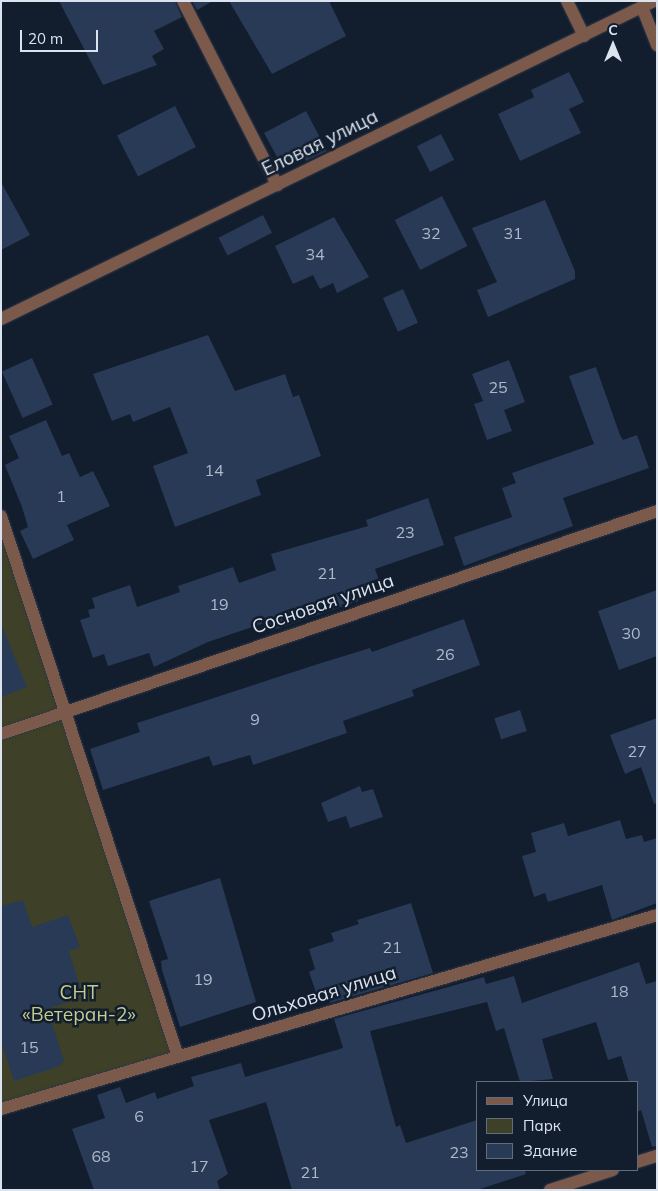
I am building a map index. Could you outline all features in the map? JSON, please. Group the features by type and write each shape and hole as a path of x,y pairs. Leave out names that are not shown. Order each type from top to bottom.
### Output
{"street":[{"path":"183,1 277,185"},
{"path":"567,1 584,36"},
{"name":"Еловая улица","path":"1,319 654,1"},
{"path":"642,7 657,44"},
{"name":"Сосновая улица","path":"1,734 657,511"},
{"path":"1,516 178,1057"},
{"name":"Ольховая улица","path":"1,1109 657,915"},
{"path":"638,1162 657,1156"},
{"path":"550,1190 610,1171"}],"green space":[{"name":"СНТ «Ветеран-2»","path":"1,516 178,1057 1,1109"}],"building":[{"path":"59,1 175,1 182,17 154,31 164,49 152,56 157,65 103,85"},
{"path":"192,1 213,1 197,10"},
{"path":"229,1 329,1 346,36 272,74"},
{"path":"569,72 584,102 569,109 581,133 520,161 498,114 534,97 531,90"},
{"path":"175,106 196,147 138,176 117,136"},
{"path":"306,111 327,151 306,161 303,155 282,166 264,133"},
{"path":"441,134 454,160 430,172 417,146"},
{"path":"1,182 30,235 1,250"},
{"path":"442,196 467,246 420,270 395,220"},
{"path":"545,200 575,271 575,279 488,317 477,290 497,282 472,228"},
{"path":"263,215 272,233 228,256 218,238"},
{"path":"334,217 369,277 337,293 333,283 320,289 313,275 293,284 275,246"},
{"path":"403,289 418,323 398,332 383,298"},
{"path":"208,335 235,391 285,374 293,397 299,395 321,456 256,480 261,495 175,527 153,466 188,453 170,407 133,422 130,414 112,421 93,374"},
{"path":"32,358 53,405 23,418 2,371"},
{"path":"509,360 525,402 504,410 512,431 487,440 474,404 483,401 472,374"},
{"path":"596,367 620,435 623,440 637,435 649,468 563,498 573,526 464,566 454,537 512,517 502,488 516,483 512,473 594,444 569,376"},
{"path":"46,420 62,456 69,453 80,477 93,471 110,506 67,525 74,540 33,559 20,531 28,527 5,465 19,458 9,436"},
{"path":"428,498 444,545 375,569 380,583 356,592 359,601 271,631 267,622 208,642 154,667 149,653 108,666 104,654 93,658 80,620 90,617 88,610 95,608 92,598 130,585 137,607 180,592 178,586 233,567 239,583 276,570 271,554 368,526 366,520"},
{"path":"657,590 657,656 619,670 598,611"},
{"path":"464,619 480,665 412,690 414,696 343,721 347,733 253,765 250,755 213,766 209,756 103,790 90,749 140,732 137,723 370,648 372,652"},
{"path":"1,624 27,687 1,697"},
{"path":"520,710 527,731 501,739 494,718"},
{"path":"657,718 657,803 654,804 641,767 625,774 610,735"},
{"path":"360,786 362,792 373,789 383,817 350,828 346,816 328,822 321,803"},
{"path":"620,820 626,839 642,835 644,842 657,838 657,903 612,920 602,885 548,902 545,893 534,897 522,856 536,852 531,833 564,823 568,836"},
{"path":"220,878 256,1002 180,1027 162,970 161,961 168,959 149,901"},
{"path":"23,900 32,927 68,915 80,947 69,951 81,990 75,992 77,999 47,1009 64,1060 60,1066 14,1081 1,1041 1,906"},
{"path":"411,903 433,973 330,1003 326,992 317,995 309,972 315,969 309,949 334,941 331,933 359,924 357,920"},
{"path":"639,962 646,984 657,981 657,1146 652,1147 641,1110 638,1112 638,1081 629,1081 621,1056 608,1060 596,1022 542,1039 553,1079 520,1081 504,1028 496,1031 487,1002 370,1031 396,1127 400,1125 406,1143 476,1120 476,1171 525,1171 526,1174 477,1190 292,1190 266,1102 209,1120 228,1174 217,1181 220,1190 94,1190 72,1129 105,1118 97,1095 120,1087 126,1103 155,1092 157,1099 194,1086 191,1077 241,1063 245,1077 343,1048 334,1019 484,977 486,984 514,976 522,1003"}]}
